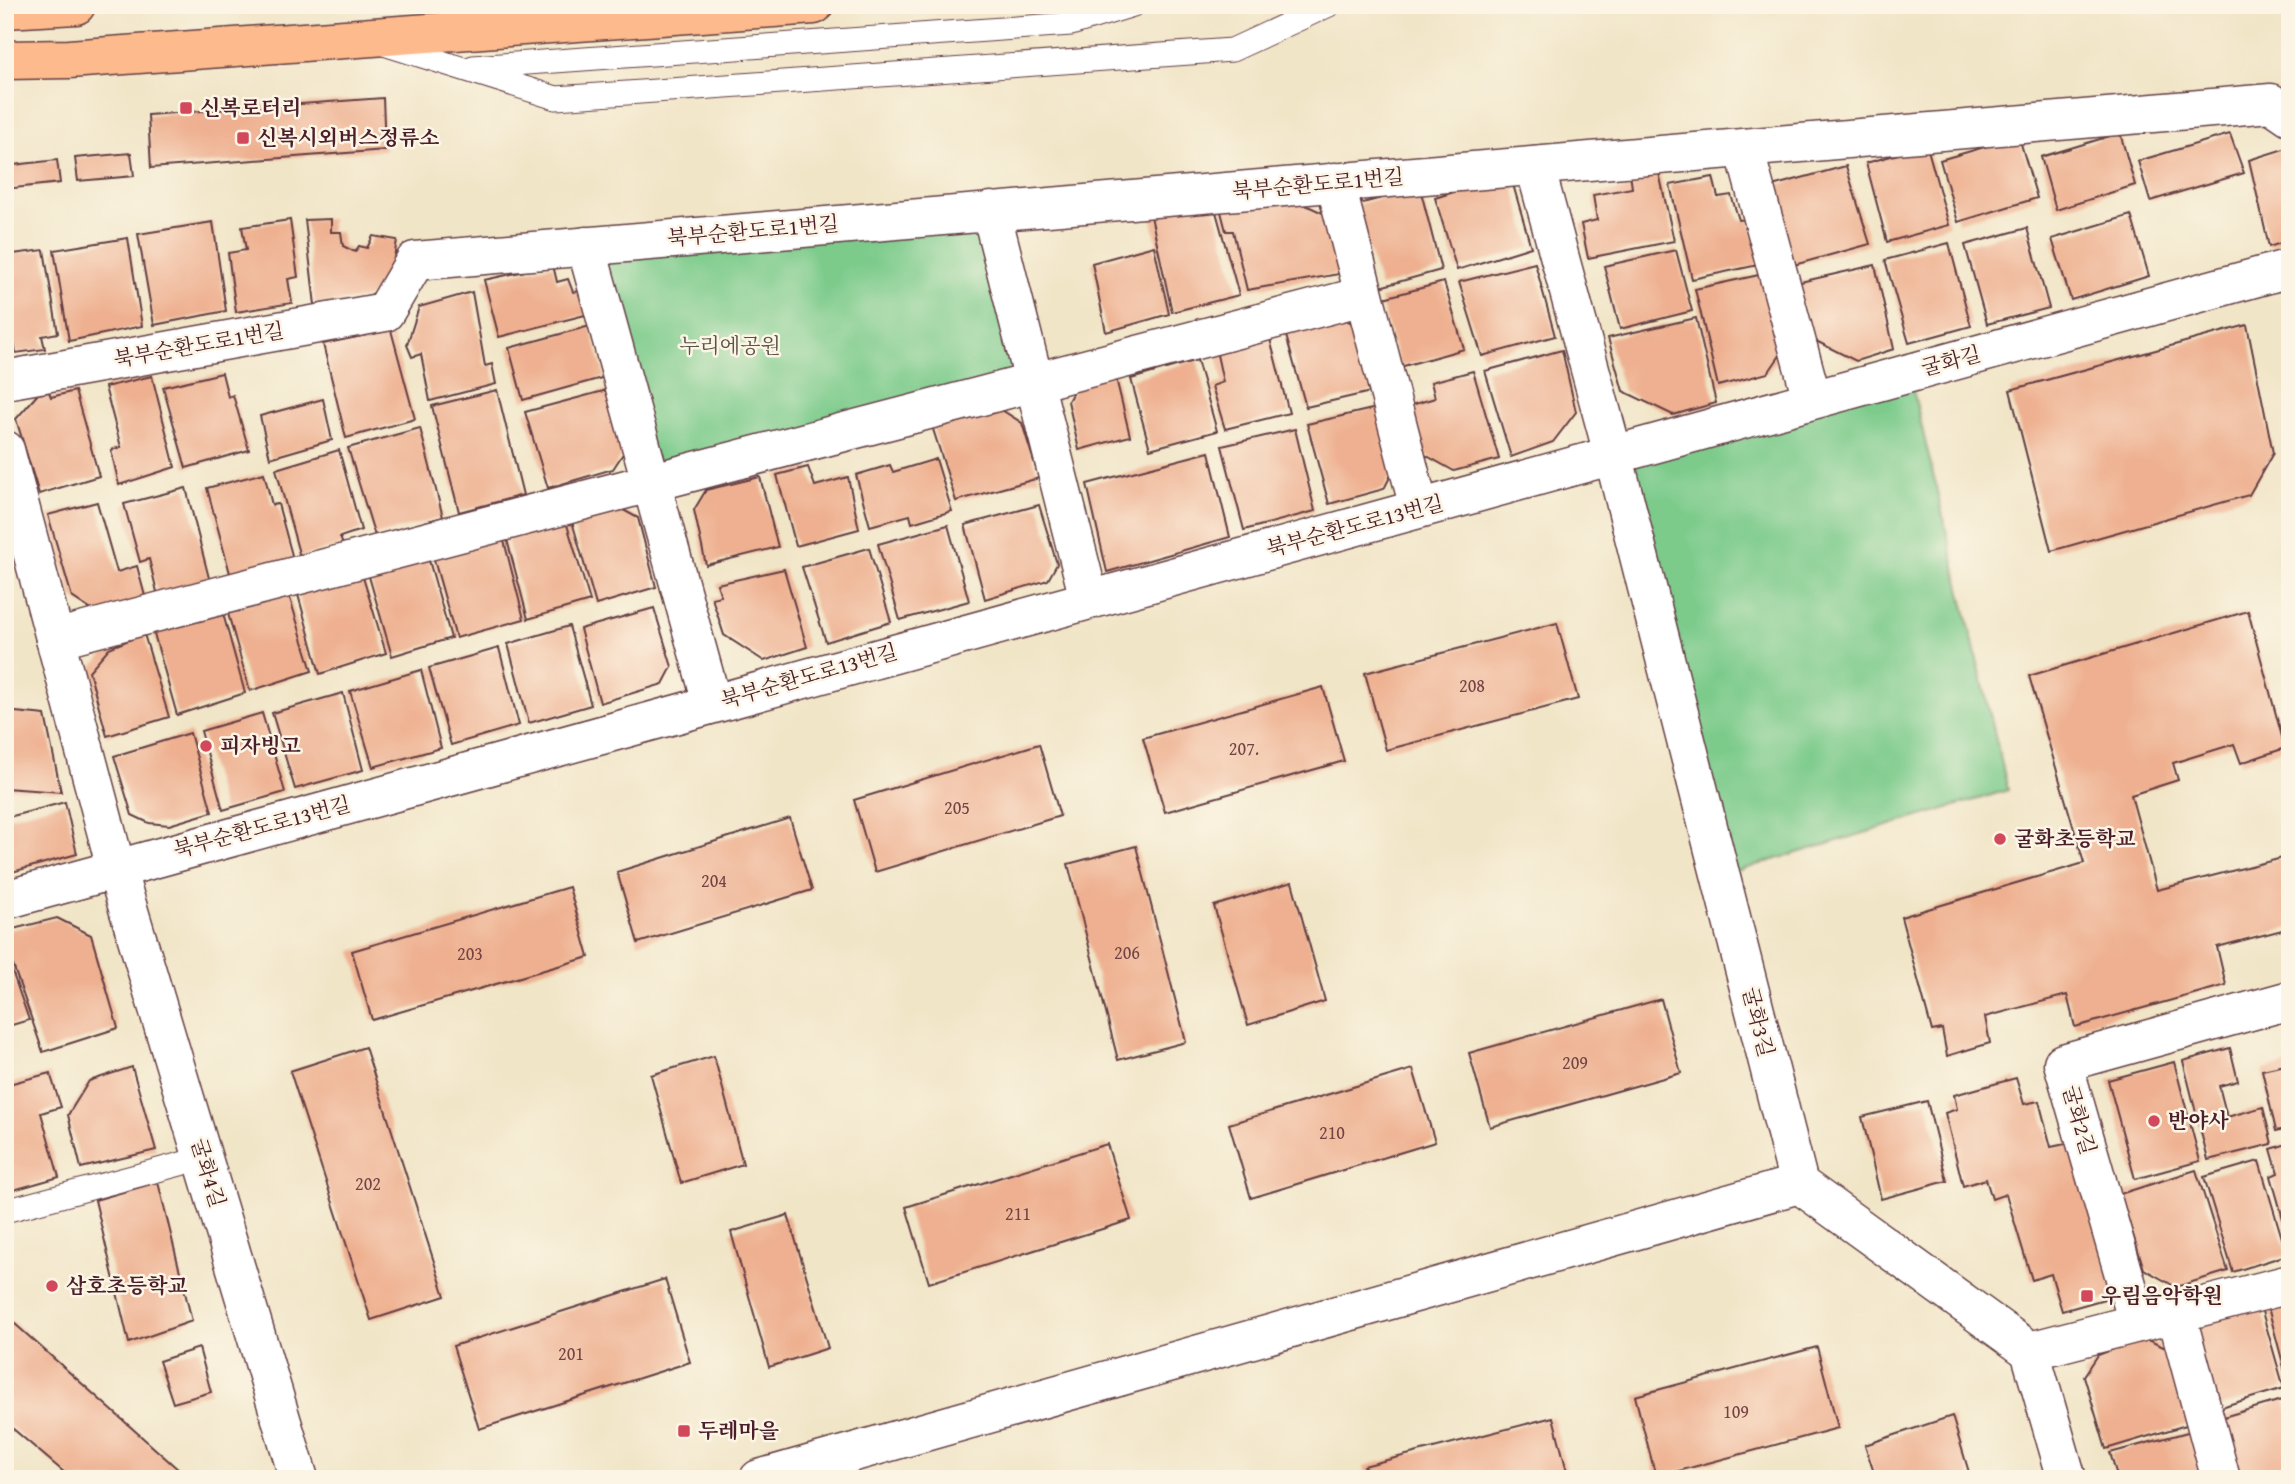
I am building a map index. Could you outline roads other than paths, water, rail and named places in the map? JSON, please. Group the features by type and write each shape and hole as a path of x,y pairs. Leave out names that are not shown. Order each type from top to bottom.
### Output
{"highway":[{"path":"5,9 76,5"},
{"path":"5,60 69,59 814,5"}],"street":[{"name":"북부순환도로1번길","path":"5,380 385,312 415,261 2271,103 2290,116"},
{"path":"1744,148 1812,399"},
{"name":"굴화3길","path":"1535,166 1613,454 1799,1184"},
{"path":"1335,182 1419,508"},
{"path":"990,211 1089,599"},
{"path":"586,246 712,704"},
{"name":"굴화길","path":"1613,454 2290,268"},
{"path":"5,450 55,639 1363,296"},
{"name":"북부순환도로13번길","path":"5,900 1613,454"},
{"name":"굴화4길","path":"55,639 116,868 299,1479"},
{"name":"굴화2길","path":"2138,1323 2063,1063 2290,1000"},
{"path":"759,1479 1799,1184 2031,1351 2067,1479"},
{"path":"2031,1351 2290,1284"},
{"path":"2176,1314 2221,1479"}],"lane":[{"path":"459,68 1071,24 1133,5"},
{"path":"367,38 556,98 1232,50 1329,5"},
{"path":"5,1211 203,1158"}],"place":[{"name":"신복로터리","path":"186,108"},
{"name":"신복시외버스정류소","path":"243,138"},
{"name":"피자빙고","path":"206,746"},
{"name":"굴화초등학교","path":"2000,839"},
{"name":"반야사","path":"2154,1121"},
{"name":"삼호초등학교","path":"52,1286"},
{"name":"우림음악학원","path":"2087,1296"},
{"name":"두레마을","path":"684,1431"}],"park label":[{"name":"누리에공원","path":"730,346"}]}
